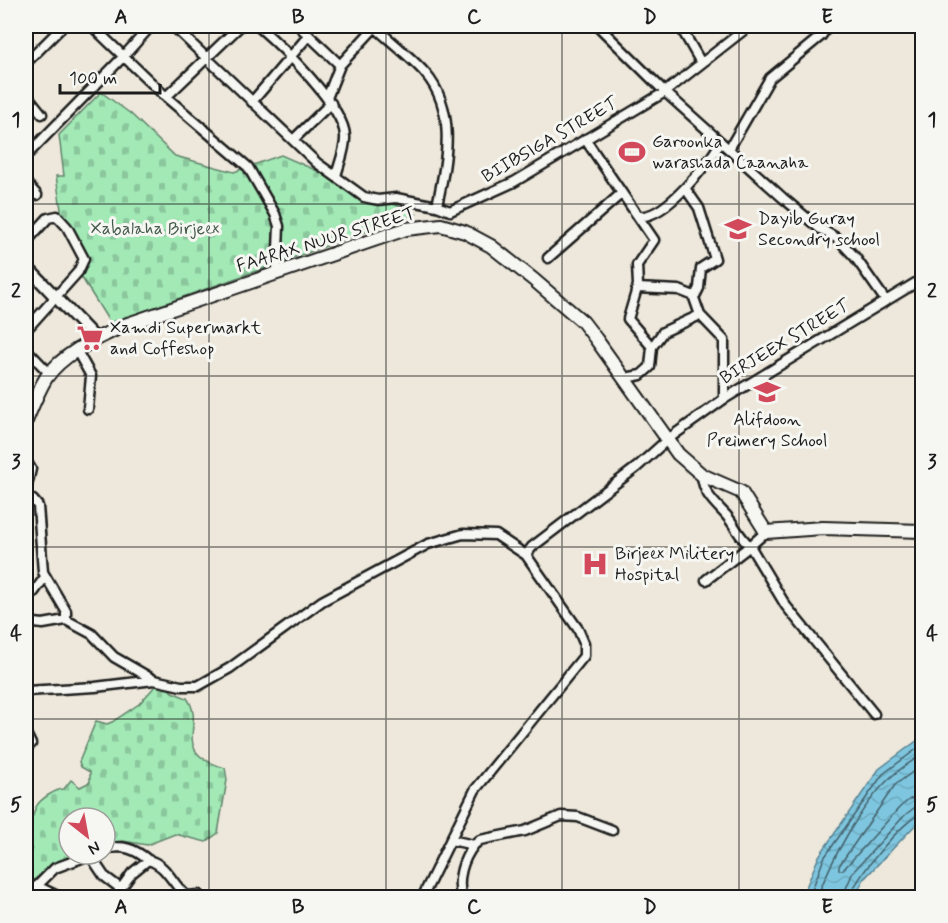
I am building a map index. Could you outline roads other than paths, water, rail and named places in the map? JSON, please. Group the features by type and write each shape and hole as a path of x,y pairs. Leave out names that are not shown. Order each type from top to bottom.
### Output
{"main road":[{"name":"FAARAX NUUR STREET","path":"26,421 50,374 77,351 96,339 125,326 406,230 441,225 465,232 491,246 583,322 678,454 702,475 741,492 766,532"},
{"path":"766,532 823,528 922,531"}],"street":[{"path":"26,63 63,26"},
{"path":"92,26 166,97 248,167 275,214 279,226 277,273"},
{"path":"26,156 151,26"},
{"path":"174,26 293,140 364,197 378,200 396,198 437,206 450,211 441,225"},
{"path":"166,97 240,26"},
{"path":"258,26 291,57 329,101 341,119 346,136 336,176"},
{"path":"299,26 340,65"},
{"path":"293,140 329,101 340,65 377,26 426,74 436,91 446,122 448,150 437,206"},
{"path":"598,26 664,92 792,206 838,239 855,257 886,301"},
{"path":"680,26 700,61"},
{"name":"BIIBSIGA STREET","path":"450,211 505,187 664,92 700,61 749,26"},
{"path":"729,149 770,78 821,36 828,26"},
{"path":"252,102 309,35"},
{"path":"26,94 42,114"},
{"path":"585,139 654,240 637,266 637,288 628,319 652,347"},
{"path":"639,216 654,211 685,188 705,167 721,142"},
{"path":"26,183 37,195"},
{"path":"685,188 699,208 715,259 701,268 699,288 694,296"},
{"path":"548,258 622,193"},
{"path":"26,242 48,218 57,216 84,259 78,272 57,298 26,330"},
{"path":"26,266 96,339"},
{"name":"BIRJEEX STREET","path":"526,555 532,547 637,467 668,439 724,399 922,279"},
{"path":"637,288 680,290 694,296 700,315 724,340 724,399"},
{"path":"625,378 648,371 652,347 663,332 700,315"},
{"path":"26,349 50,374"},
{"path":"77,351 91,376 88,409"},
{"path":"26,461 31,469 26,490"},
{"path":"702,475 705,488 717,508 725,514 750,546 786,606 874,714"},
{"path":"26,500 33,500 38,506 45,577 66,611 66,620"},
{"path":"706,580 766,532"},
{"path":"26,622 43,624 66,620 93,634 114,657 154,680 181,686 198,686 230,668 322,601 428,544 463,534 481,533 496,535 526,555 578,629 584,643 584,656 475,790 422,897"},
{"path":"26,594 34,592 45,577"},
{"path":"26,691 95,687 154,680"},
{"path":"26,734 31,744"},
{"path":"462,897 459,880 468,853 474,845 489,837 525,831 561,816 578,817 612,830"},
{"path":"451,840 474,845"},
{"path":"117,847 137,851 148,860 156,862 166,870 180,891 187,896 200,895 203,897"},
{"path":"114,897 132,873 148,860"},
{"path":"26,891 37,886 55,868 61,866"},
{"path":"98,866 104,876 120,888"},
{"path":"37,886 62,897"}],"water":[{"path":"922,737 922,818 864,879 855,897 802,897 819,856 879,769"}],"place":[{"name":"Garoonka warashada Caanaha","path":"632,152"},
{"name":"Dayib Guray Secondry school","path":"738,229"},
{"name":"Xamdi Supermarkt and Coffeshop","path":"90,338"},
{"name":"Alifdoon Preimery School","path":"767,392"},
{"name":"Birjeex Militery Hospital","path":"595,564"}],"park label":[{"name":"Xabalaha Birjeex","path":"155,229"}]}
